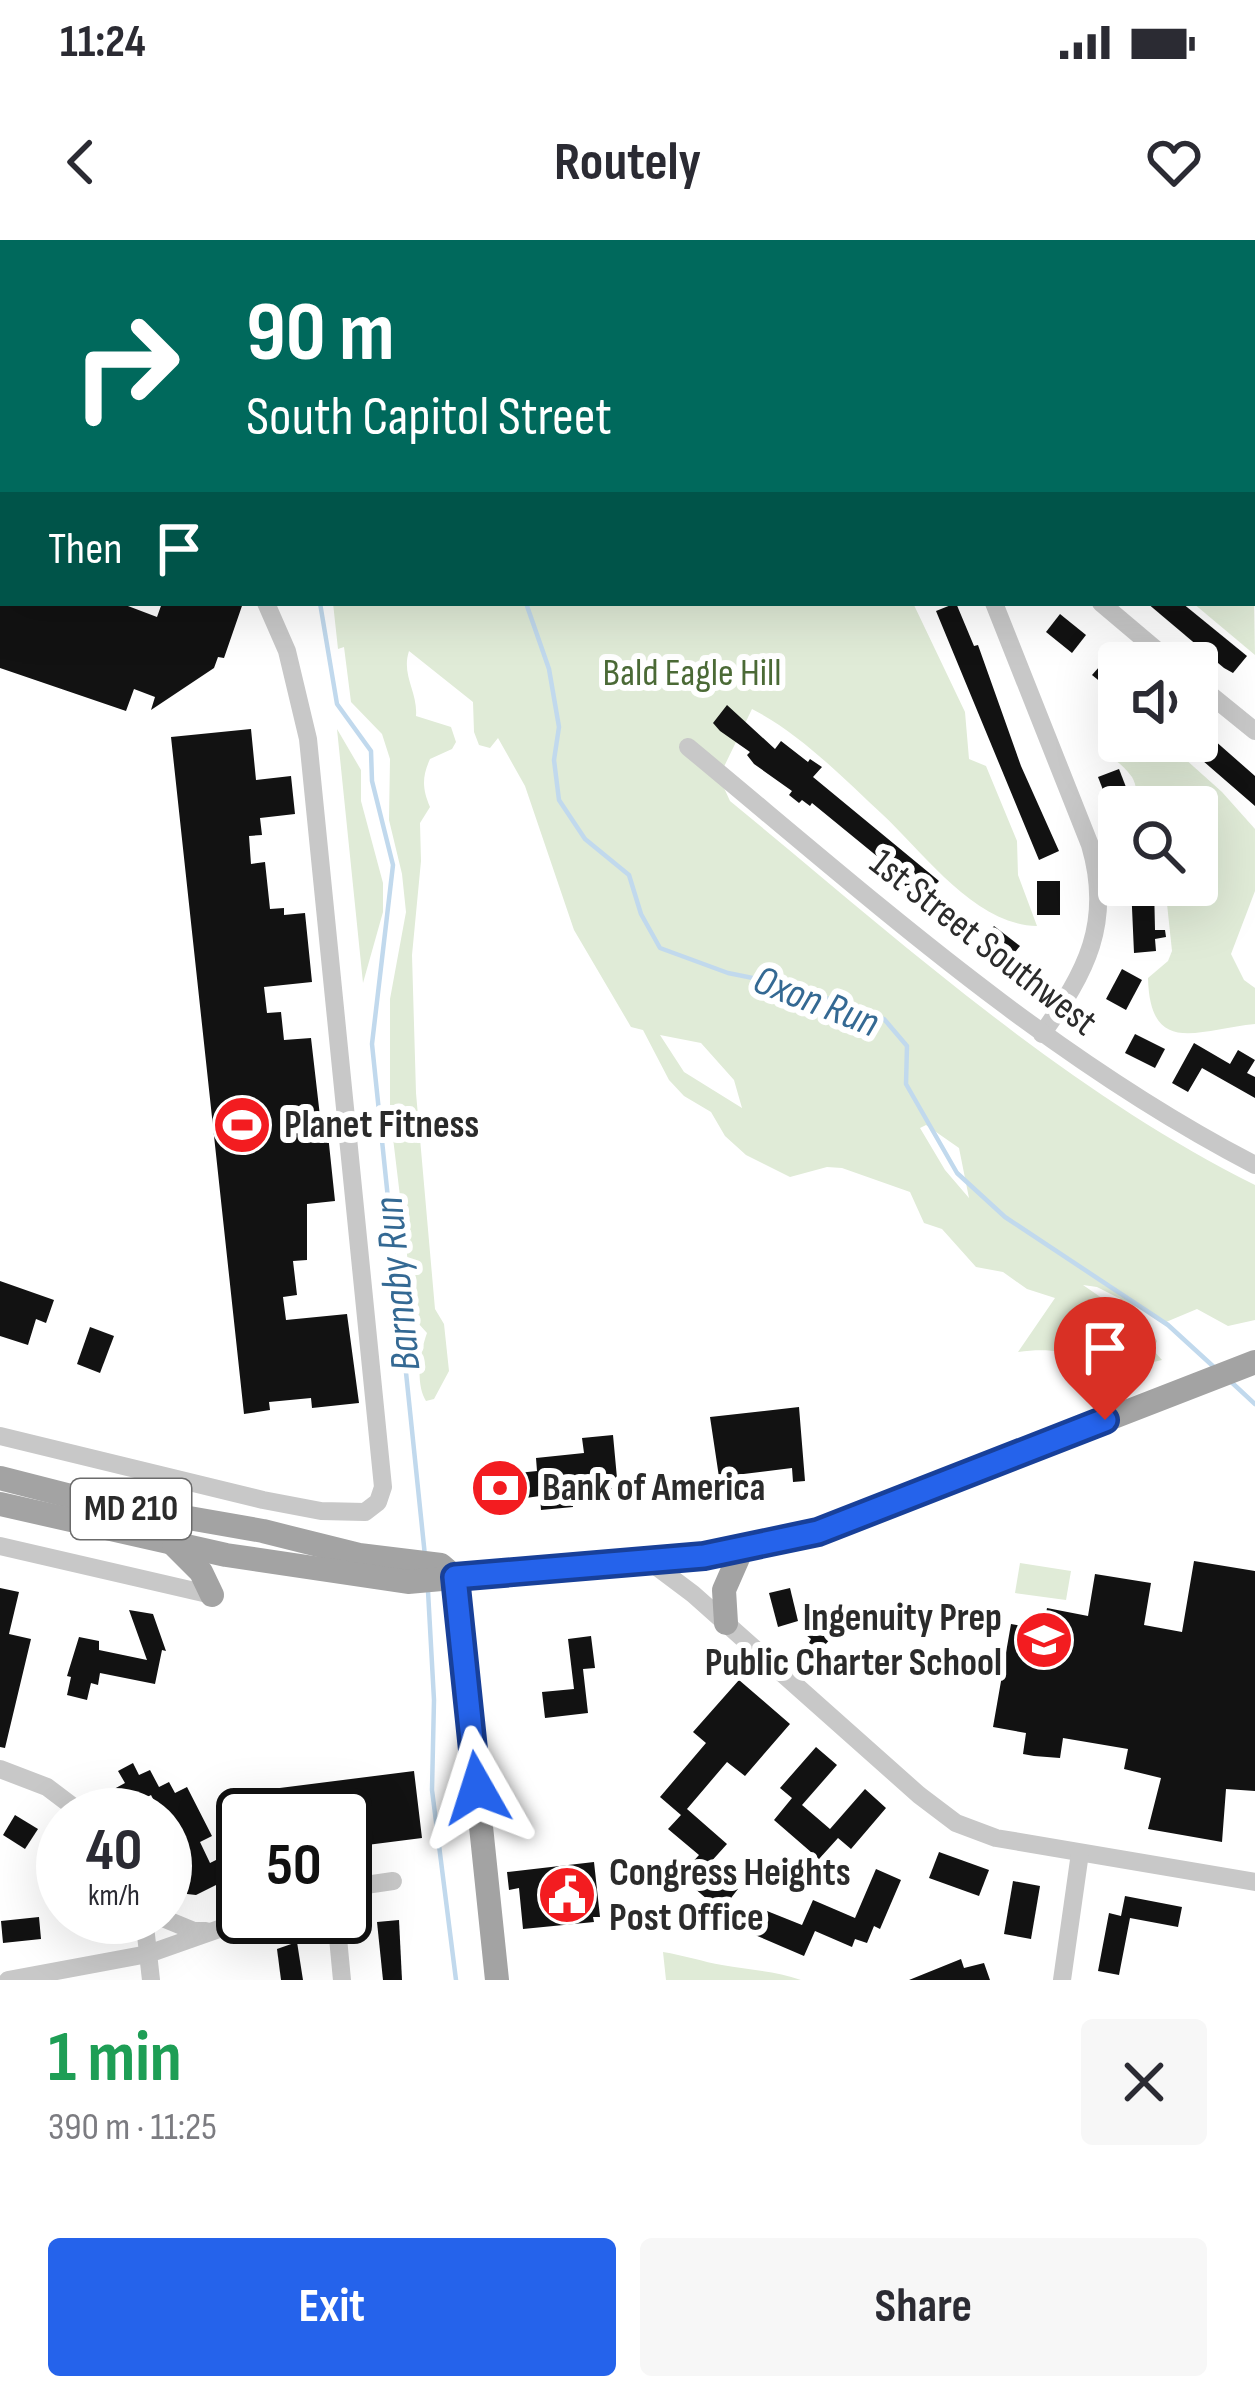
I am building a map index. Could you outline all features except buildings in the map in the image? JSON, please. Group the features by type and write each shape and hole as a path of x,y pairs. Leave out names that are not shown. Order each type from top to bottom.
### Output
{"main road":[{"path":"497,1980 446,1574 649,1561 742,1549 818,1532 1255,1362"},
{"name":"MD 210","path":"0,1478 86,1500 263,1532 405,1572"},
{"name":"MD 210","path":"0,1504 173,1544 262,1558 446,1574"},
{"path":"173,1544 201,1572 212,1594 232,1569 262,1558"},
{"path":"726,1623 723,1596 742,1549"}],"street":[{"path":"0,1436 321,1511 365,1512 377,1502 383,1487 308,739 286,652 267,606"},
{"path":"995,606 1090,845 1098,877 1099,908 1089,956 1074,989 1042,1034"},
{"path":"1105,606 1147,642"},
{"path":"1218,701 1255,731"},
{"name":"1st Street Southwest","path":"688,747 1042,1034 1153,1109 1255,1166"},
{"path":"227,1492 238,1511 263,1532"},
{"path":"0,1546 212,1594"},
{"path":"649,1561 949,1819 988,1837 1255,1882"},
{"path":"0,1769 48,1788"},
{"path":"1062,1980 1080,1853"},
{"path":"372,1884 393,1881"},
{"path":"8,1980 148,1954 216,1932"},
{"path":"147,1944 151,1980"},
{"path":"339,1944 342,1980"}],"green space":[{"name":"Bald Eagle Hill","path":"333,606 914,606 965,712 969,759 986,766 1017,841 1018,875 1037,926 993,914 972,900 820,757 752,709 719,777 730,801 1047,1057 1183,1146 1255,1185 1255,1320 1228,1326 1197,1309 1166,1322 1097,1287 1083,1285 1157,1341 1153,1350 1162,1360 1145,1364 1130,1379 1111,1387 1091,1366 1070,1354 1018,1352 1055,1298 1027,1289 1003,1272 976,1267 942,1229 924,1223 910,1192 842,1168 790,1177 746,1155 725,1136 711,1112 684,1096 669,1080 643,1030 631,1027 574,930 525,786 498,738 490,748 479,745 473,702 409,651 407,668 416,716 451,727 456,742 452,749 430,759 426,771 424,788 430,807 420,823 412,955 416,1093 435,1309 444,1324 449,1371 434,1399 426,1401 420,1367 427,1333 418,1323 411,1288 390,1113 390,999 406,912 389,820 390,759 382,734 351,702 344,647 338,649","holes":["660,1035 701,1043 734,1080 742,1108 684,1072","926,1125 959,1148 969,1198 945,1170 920,1128"]},
{"path":"1197,606 1254,606 1255,655"},
{"path":"337,729 361,770 361,801 383,883 383,912 363,983"},
{"path":"1118,762 1188,762 1215,786 1135,786"},
{"path":"1218,788 1255,829 1255,891 1231,954 1244,980 1255,988 1255,1024 1197,1033 1168,1029 1151,1003 1148,978 1168,961 1172,951 1167,906 1218,906"},
{"path":"1020,1563 1071,1571 1066,1600 1015,1593"},
{"path":"663,1952 715,1964 801,1980 666,1980"}],"waterway":[{"name":"Barnaby Run","path":"321,606 337,704 371,751 372,781 393,865 372,1044 425,1556"},
{"name":"Oxon Run","path":"527,606 549,669 559,727 554,760 559,800 585,839 629,875 641,914 660,948 728,973 793,986 884,1019 907,1046 906,1084 957,1173 1005,1217 1168,1325 1215,1368"},
{"name":"Oxon Run","path":"1228,1379 1255,1404"},
{"name":"Barnaby Run","path":"428,1591 434,1700 432,1790 456,1980"}],"place":[{"name":"Planet Fitness","path":"242,1125"},
{"name":"Bank of America","path":"500,1488"},
{"name":"Ingenuity Prep Public Charter School","path":"1044,1640"},
{"name":"Congress Heights Post Office","path":"567,1895"}],"route":[{"path":"477,1788 455,1577 704,1556 818,1532 1105,1420"}]}
